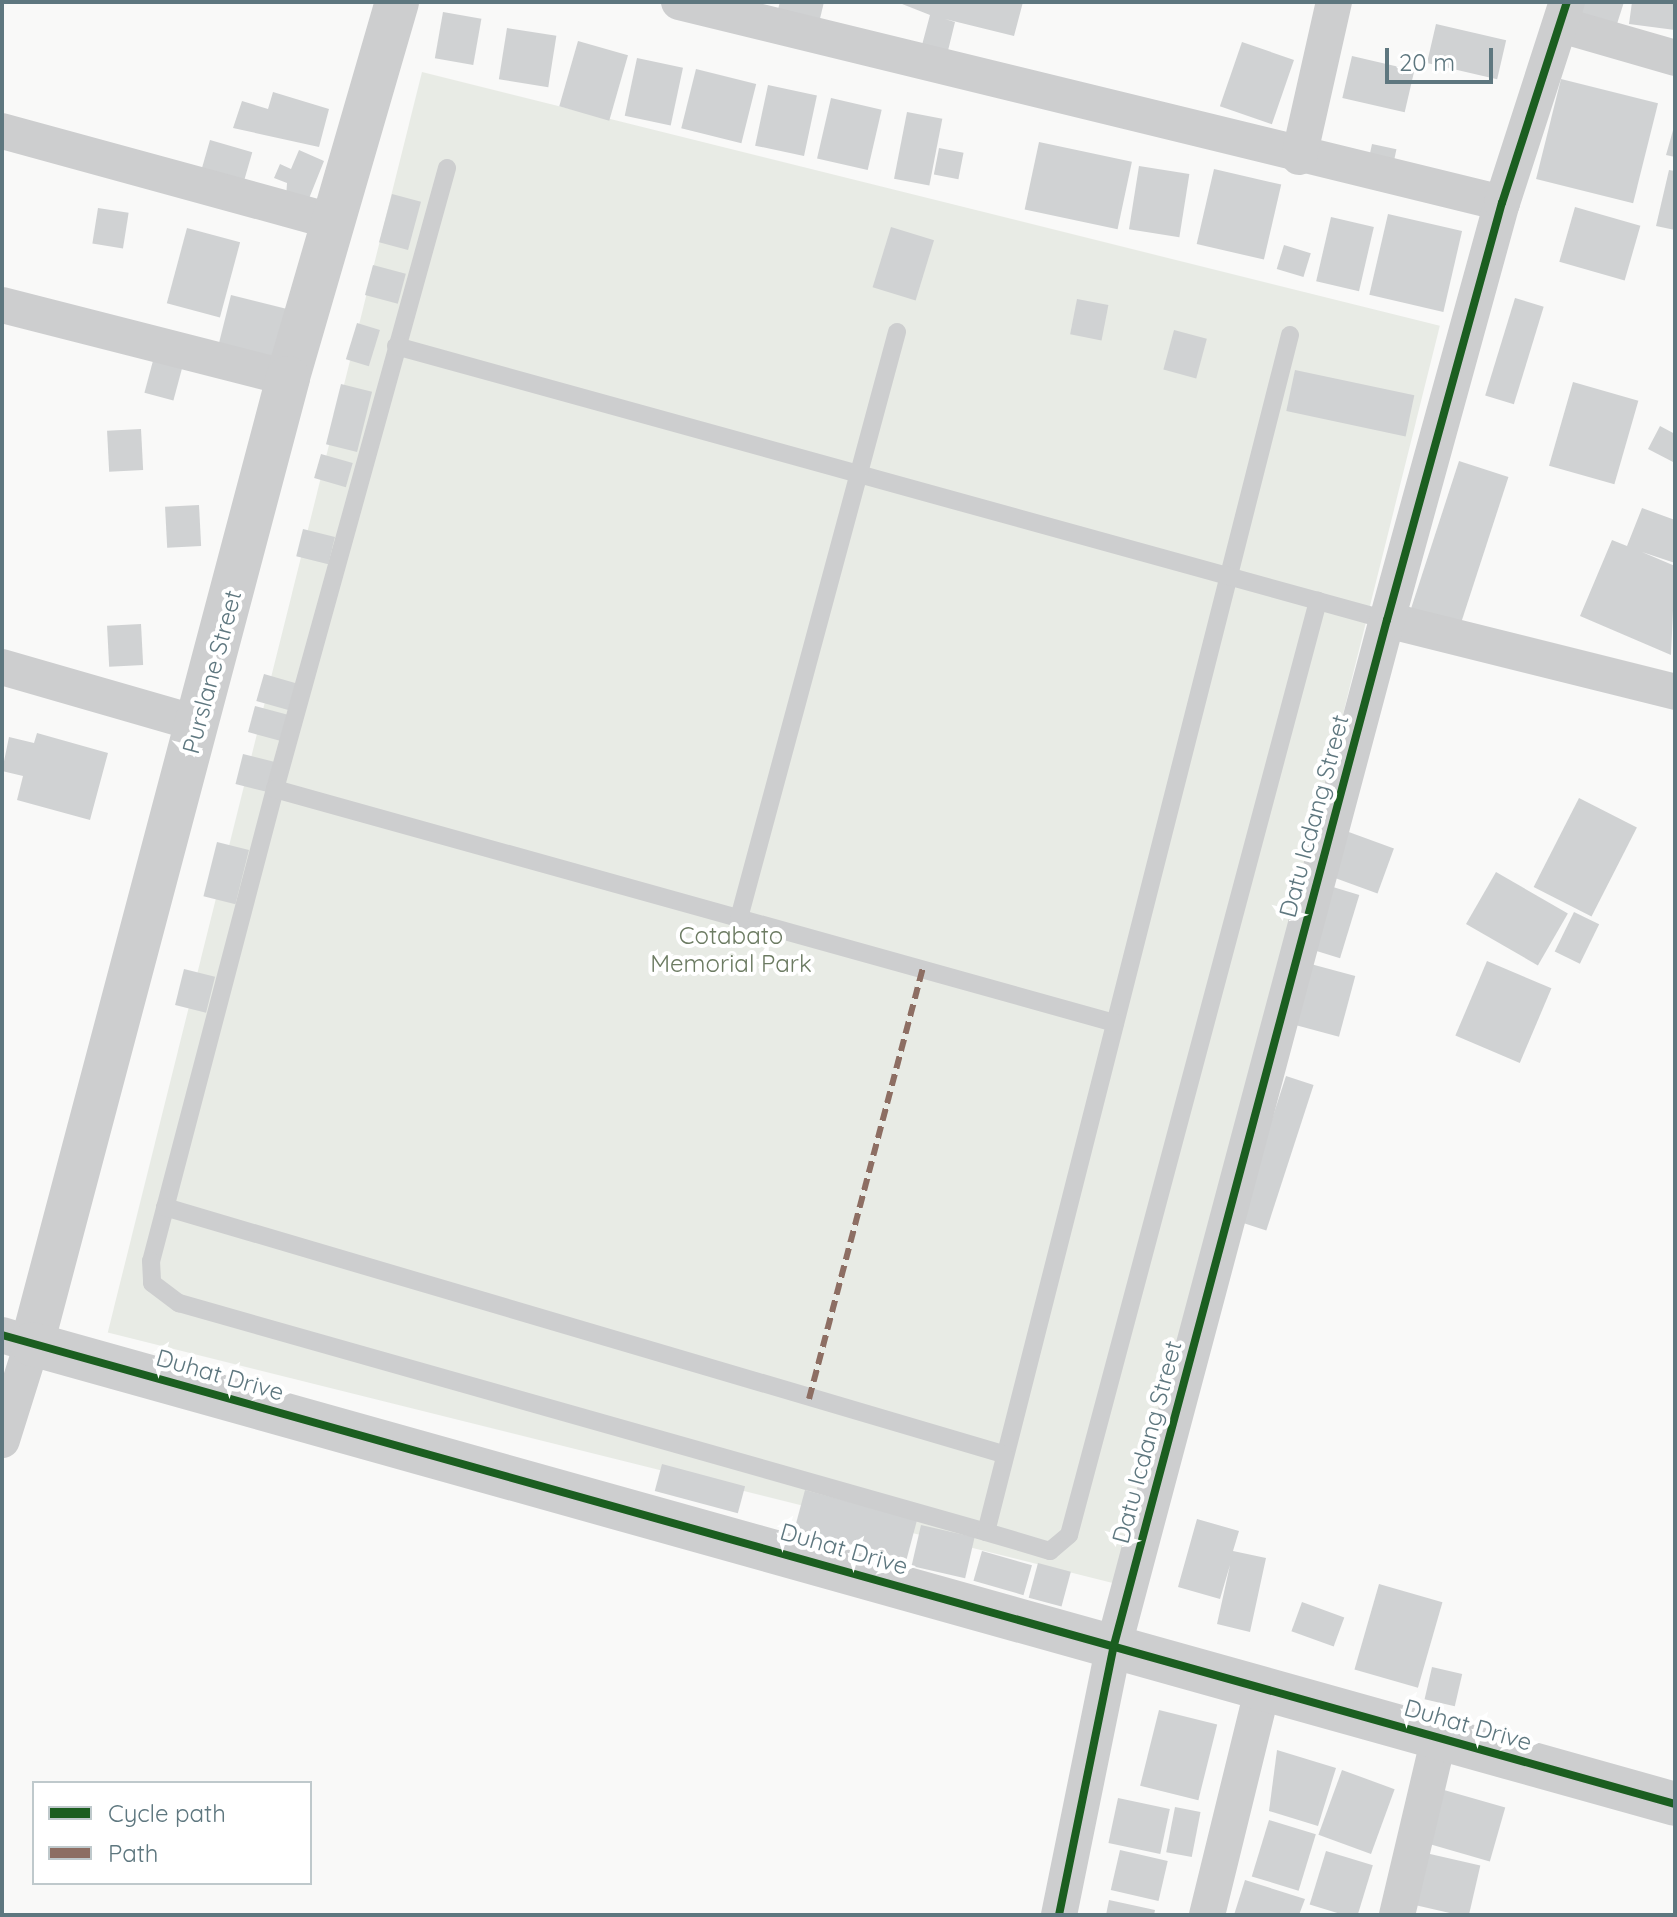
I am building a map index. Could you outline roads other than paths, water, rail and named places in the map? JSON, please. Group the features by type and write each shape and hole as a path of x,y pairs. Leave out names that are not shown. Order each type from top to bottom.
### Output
{"street":[{"name":"Purslane Street","path":"17,1339 199,724 288,378 397,2"},
{"path":"679,2 1299,157 1502,203"},
{"path":"1299,157 1334,2"},
{"path":"1564,14 1675,58"},
{"name":"Datu Icdang Street","path":"1059,1915 1114,1645 1387,620 1502,203 1564,14"},
{"path":"2,131 334,222"},
{"path":"2,305 288,378"},
{"path":"1387,620 1675,692"},
{"path":"2,667 199,724"},
{"path":"2,1440 17,1339"},
{"name":"Duhat Drive","path":"17,1339 1675,1804"},
{"path":"1207,1915 1263,1687"},
{"path":"1397,1915 1439,1737"}],"lane":[{"path":"447,168 275,789 165,1207 150,1274 158,1292 179,1303 986,1532 1039,1550 1061,1547 1069,1535 1318,601"},
{"path":"739,918 897,332"},
{"path":"986,1532 1003,1454 1290,335"},
{"path":"396,346 1387,620"},
{"path":"275,789 1115,1023"},
{"path":"165,1207 1003,1454"}],"park label":[{"name":"Cotabato Memorial Park","path":"731,950"}]}
